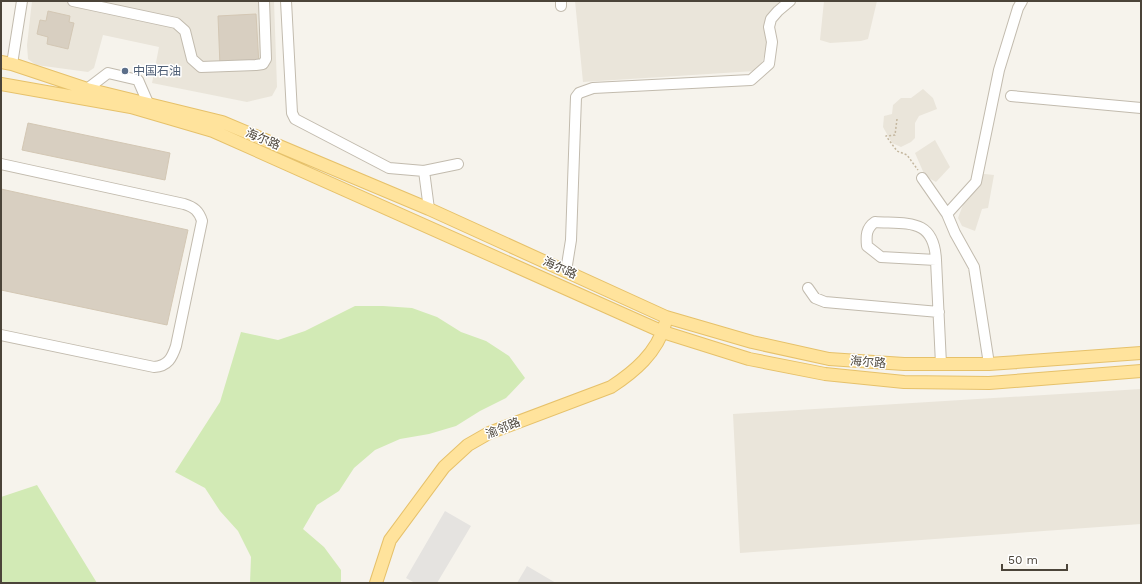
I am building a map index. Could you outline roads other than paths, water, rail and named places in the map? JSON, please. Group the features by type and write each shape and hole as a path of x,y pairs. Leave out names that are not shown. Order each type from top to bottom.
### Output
{"main road":[{"name":"海尔路","path":"7,63 87,90 148,103 222,122 429,209 666,317 752,342 829,359 904,364 989,364 1141,353"},
{"name":"海尔路","path":"1,84 131,107 213,131 663,332 749,359 825,374 904,382 989,383 1141,371"},
{"name":"渝邻路","path":"376,583 390,540 444,467 468,445 489,432 611,387 628,376 643,363 663,332 666,317"}],"street":[{"path":"7,63 22,1"},
{"path":"73,1 176,23 185,31 192,59 201,67 263,64 266,59 264,1"},
{"path":"286,1 292,114 295,119 388,168 424,171 458,164"},
{"path":"566,271 571,240 576,97 579,93 593,88 751,80 769,64 772,42 769,27 771,19 790,1"},
{"path":"947,214 976,182 999,70 1018,8 1022,1"},
{"path":"87,90 108,73 138,80 148,103"},
{"path":"1011,96 1141,108"},
{"path":"1,164 184,204 193,207 197,211 202,221 176,346 168,363 162,366 154,367 1,335"},
{"path":"424,171 429,209"},
{"path":"922,178 947,214 955,233 974,267 989,364"},
{"path":"936,260 881,257 867,246 866,234 869,226 875,222 914,225 923,228 930,234 936,260 941,364"},
{"path":"808,288 815,298 825,302 939,312"}],"place":[{"name":"中国石油","path":"125,71"}]}
